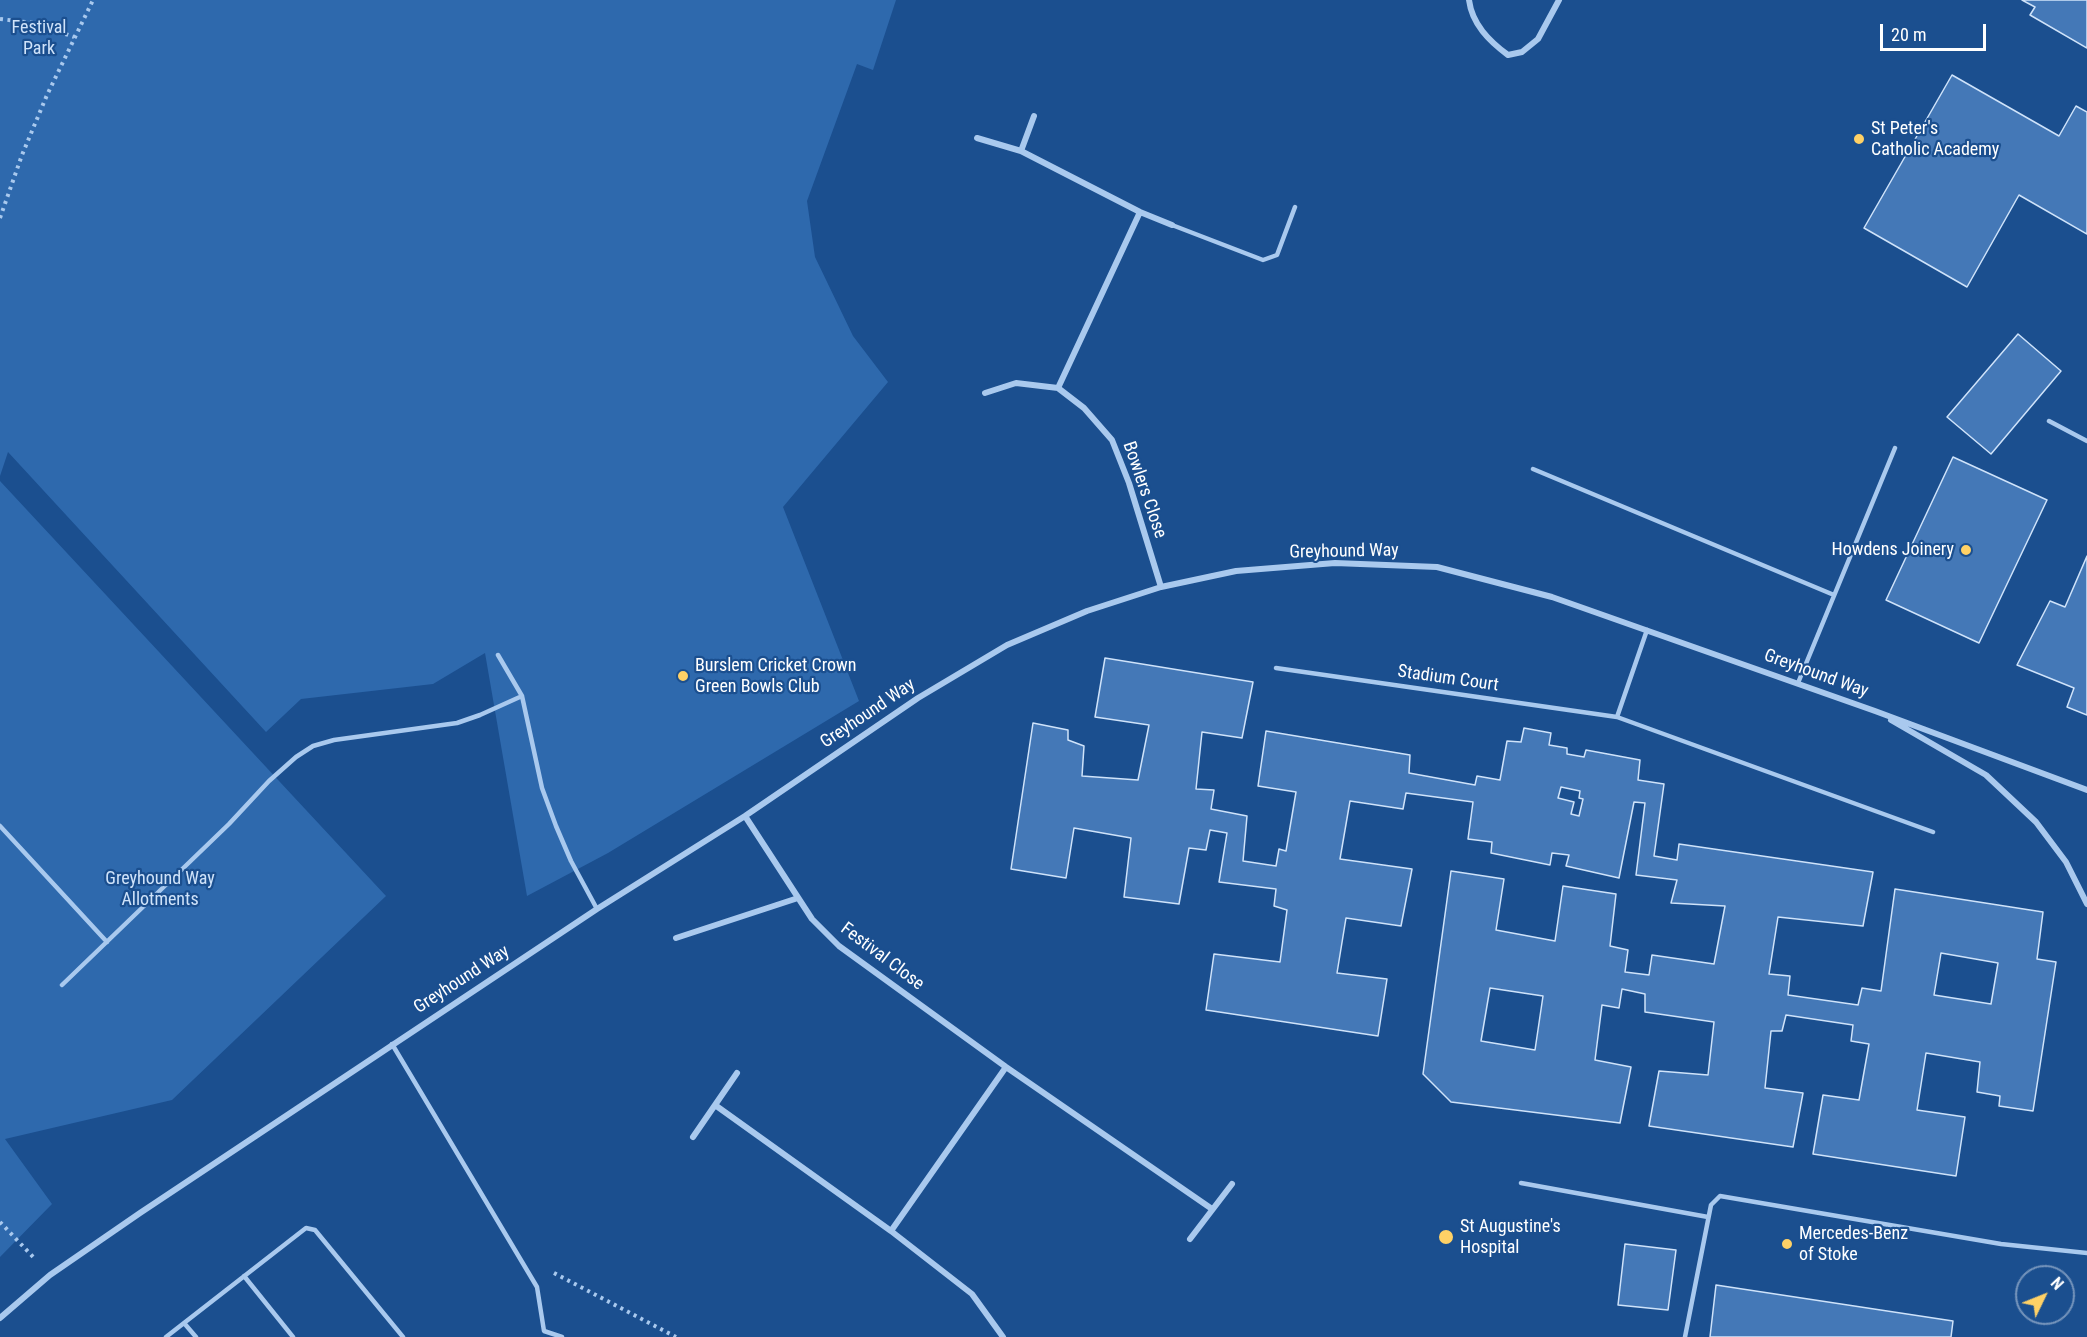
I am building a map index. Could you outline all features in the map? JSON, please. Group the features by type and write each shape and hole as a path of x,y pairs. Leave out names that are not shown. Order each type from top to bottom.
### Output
{"street":[{"path":"1469,0 1471,14 1490,43 1508,55 1522,52 1538,39 1559,0"},
{"path":"1021,151 1034,116"},
{"path":"977,138 1021,151 1140,212 1172,225"},
{"path":"985,393 1016,383 1058,388 1140,212"},
{"name":"Bowlers Close","path":"1058,388 1084,408 1112,440 1129,483 1161,587"},
{"name":"Greyhound Way","path":"0,1318 50,1275 392,1044 597,909 746,816 918,698 1007,645 1087,611 1161,587 1236,571 1335,563 1437,567 1552,597 1798,683 2087,790"},
{"name":"Greyhound Way","path":"1875,711 1986,775 2036,822 2066,862 2087,904"},
{"name":"Festival Close","path":"746,816 812,919 839,946 1006,1067 1212,1209"},
{"path":"676,938 798,898"},
{"path":"891,1231 1006,1067"},
{"path":"693,1137 737,1072"},
{"path":"715,1105 891,1231 972,1294 1003,1337"},
{"path":"1190,1239 1232,1184"}],"lane":[{"path":"1172,225 1263,260 1277,255 1295,207"},
{"path":"2049,421 2087,441"},
{"path":"1798,683 1895,448"},
{"path":"1533,469 1834,595"},
{"path":"1617,717 1647,630"},
{"path":"498,655 522,696 545,798 571,861 597,909"},
{"name":"Stadium Court","path":"1276,668 1617,717 1933,832"},
{"path":"62,985 229,824 269,781 296,757 313,746 334,740 457,723 522,696"},
{"path":"0,826 107,942"},
{"path":"392,1044 537,1287 544,1331 542,1337"},
{"path":"1521,1183 1708,1217"},
{"path":"1685,1337 1708,1217 1711,1205 1720,1196 2001,1244 2087,1253"},
{"path":"166,1337 306,1228 315,1230 403,1337"},
{"path":"244,1276 293,1337"},
{"path":"184,1323 196,1337"},
{"path":"544,1331 562,1337"}],"path":[{"path":"0,218 22,155 74,37 93,0"},
{"path":"0,19 34,23 74,37"},
{"path":"0,1222 50,1275"},
{"path":"550,1265 556,1275 676,1337"}],"green space":[{"name":"Festival Park","path":"0,0 896,0 873,70 857,64 807,201 815,257 853,336 888,382 783,507 859,701 608,853 527,896 485,653 433,684 301,699 266,732 8,452 0,476"},
{"name":"Greyhound Way Allotments","path":"0,481 386,896 172,1100 5,1139 52,1204 0,1257"}],"building":[{"path":"2022,0 2087,0 2087,48 2030,15 2035,7"},
{"path":"1952,75 2059,136 2076,106 2087,112 2087,234 2019,195 1967,287 1864,228"},
{"path":"2018,334 2061,371 1991,454 1947,417"},
{"name":"Howdens Joinery","path":"1953,457 2047,500 1979,643 1886,600"},
{"path":"2087,556 2087,715 2067,707 2074,688 2017,665 2050,601 2065,607"},
{"path":"1105,658 1253,682 1242,738 1202,732 1196,789 1214,790 1211,809 1247,816 1243,861 1276,866 1279,849 1286,851 1296,792 1258,786 1266,731 1410,755 1409,773 1475,785 1477,776 1500,780 1507,741 1521,742 1524,728 1551,733 1549,745 1567,748 1567,754 1584,757 1586,750 1640,760 1638,780 1664,784 1654,856 1677,860 1679,844 1873,872 1863,926 1778,917 1769,974 1790,976 1788,995 1858,1005 1862,988 1881,991 1895,889 2043,912 2037,959 2056,962 2033,1111 1999,1106 2000,1096 1977,1092 1980,1062 1926,1053 1917,1110 1965,1117 1956,1176 1813,1154 1823,1095 1859,1100 1869,1044 1851,1041 1853,1025 1786,1015 1782,1031 1771,1031 1765,1088 1803,1093 1793,1147 1649,1126 1659,1071 1708,1075 1714,1022 1645,1012 1645,994 1622,989 1619,1008 1602,1005 1595,1060 1631,1067 1620,1123 1451,1102 1423,1074 1451,871 1504,879 1496,930 1555,941 1563,886 1616,894 1610,946 1628,950 1625,972 1649,975 1652,955 1714,964 1725,906 1671,903 1677,880 1636,875 1645,803 1634,802 1619,878 1566,866 1569,855 1552,853 1550,865 1491,853 1492,842 1468,839 1473,802 1406,793 1403,809 1350,801 1340,859 1412,869 1401,926 1346,918 1337,973 1387,979 1378,1036 1206,1010 1214,954 1280,962 1287,910 1274,906 1276,889 1219,882 1227,833 1210,830 1206,850 1189,848 1179,904 1124,897 1131,838 1074,828 1066,878 1011,869 1033,723 1068,730 1068,740 1084,746 1082,776 1138,780 1149,725 1095,717","holes":["1561,787 1580,791 1579,798 1583,799 1579,816 1571,814 1574,802 1558,798","1941,953 1998,963 1991,1004 1934,995","1490,988 1543,996 1535,1050 1481,1041"]},
{"path":"1625,1244 1676,1250 1668,1310 1618,1305"},
{"path":"1716,1285 1953,1321 1951,1337 1710,1337"}],"place":[{"name":"St Peter's Catholic Academy","path":"1859,139"},
{"name":"Howdens Joinery","path":"1966,550"},
{"name":"Burslem Cricket Crown Green Bowls Club","path":"683,676"},
{"name":"St Augustine's Hospital","path":"1446,1237"},
{"name":"Mercedes-Benz of Stoke","path":"1787,1244"}]}
